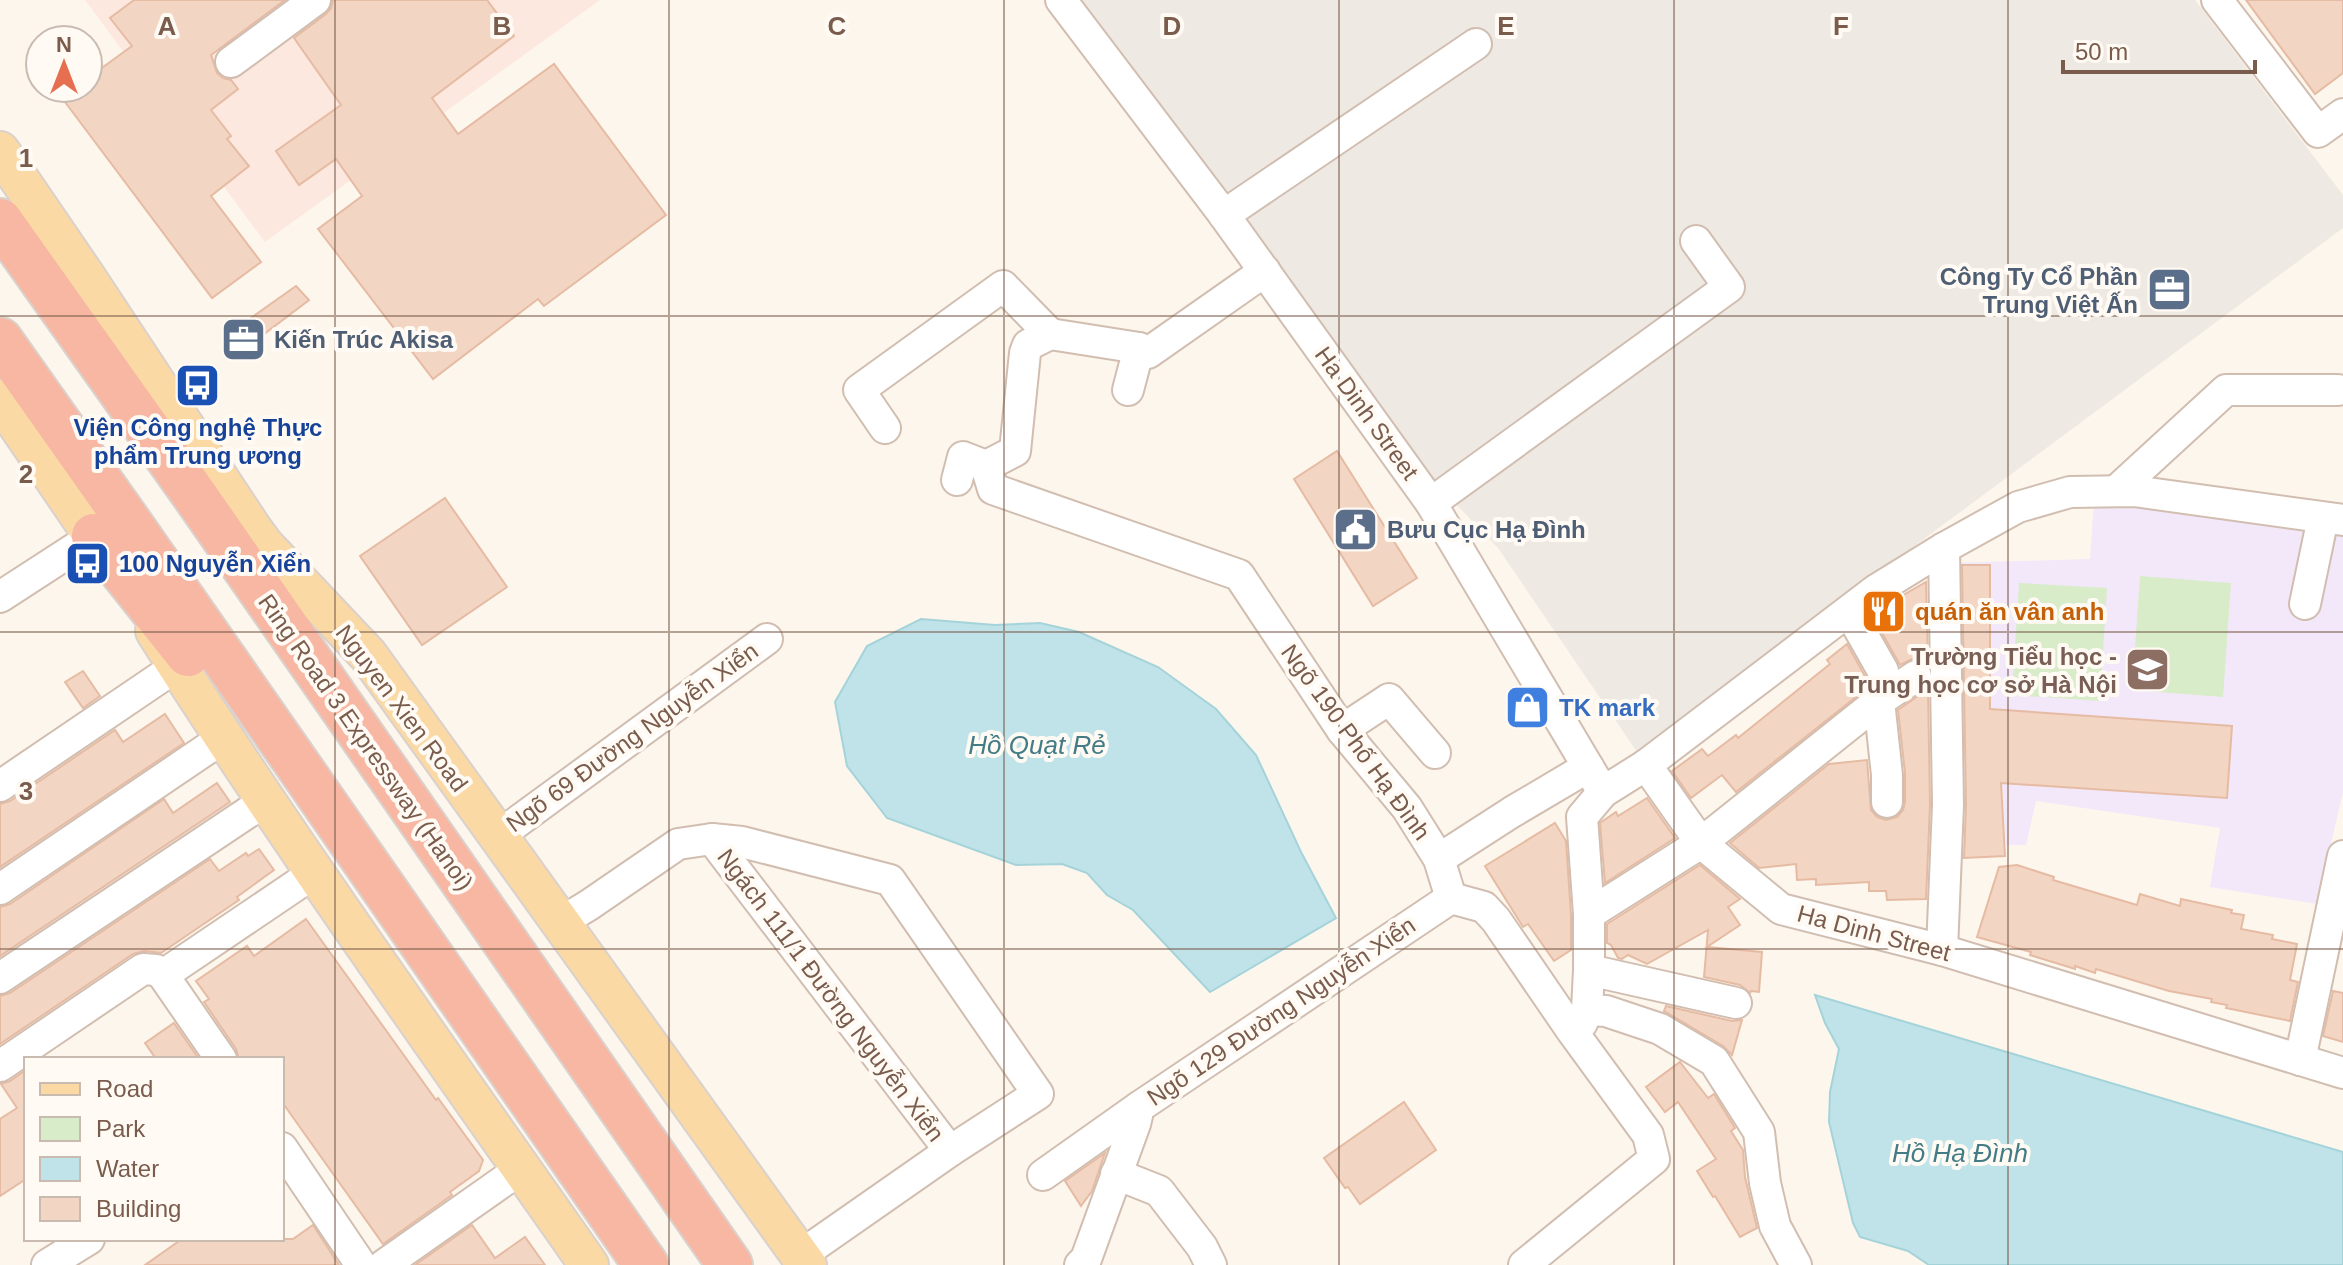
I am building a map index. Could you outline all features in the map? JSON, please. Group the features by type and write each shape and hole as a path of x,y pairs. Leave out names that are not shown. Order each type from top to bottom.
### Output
{"highway":[{"name":"Ring Road 3 Expressway (Hanoi)","path":"0,221 730,1265"},
{"path":"0,340 646,1265"},
{"path":"94,536 233,712 526,1154 616,1265"},
{"path":"264,545 337,660 599,1034 790,1262"}],"main road":[{"name":"Nguyen Xien Road","path":"0,151 264,545 368,655 561,922 790,1262"},
{"path":"0,356 339,839 630,1265"},
{"path":"0,399 94,536 223,738 314,873 526,1154 589,1265"}],"street":[{"path":"231,62 315,0"},
{"name":"Ha Dinh Street","path":"1061,0 1224,215 1431,503 1596,779"},
{"path":"2217,0 2318,132 2343,114"},
{"path":"1224,215 1476,44"},
{"path":"1431,503 1729,287 1696,241"},
{"path":"957,480 963,457 990,477 1015,451 1028,345 1050,334 1139,348 1148,353 1265,271"},
{"path":"885,428 859,390 1003,286 1050,334"},
{"path":"1128,390 1139,348"},
{"path":"2116,491 2226,390 2338,390"},
{"name":"Ngõ 190 Phố Hạ Đình","path":"990,477 1239,575 1342,730 1407,808 1439,859 1512,812 1596,779"},
{"path":"1579,1020 1589,970 1589,914 1582,817 1596,779 1646,765 1876,590 1944,548 2018,507 2070,492 2134,491 2333,519 2305,604"},
{"path":"0,597 94,536"},
{"path":"1942,950 1948,805 1944,548"},
{"path":"1849,611 1883,671 1887,802"},
{"name":"Ngõ 69 Đường Nguyễn Xiển","path":"498,836 767,639"},
{"path":"0,786 177,666"},
{"path":"1589,914 1701,843 1882,699 1916,676"},
{"path":"1342,730 1389,699 1435,753"},
{"path":"0,889 223,738"},
{"name":"Ha Dinh Street","path":"1646,765 1701,843 1781,909 1942,950 2343,1073"},
{"path":"0,978 265,801"},
{"path":"561,922 678,844 712,839 742,842 890,880 1038,1094 790,1262"},
{"name":"Ngách 111/1 Đường Nguyễn Xiển","path":"712,839 950,1151"},
{"path":"2300,1060 2343,856"},
{"path":"1439,859 1451,898 1484,907 1579,1020 1648,1135 1654,1159 1524,1265"},
{"path":"163,975 314,873"},
{"name":"Ngõ 129 Đường Nguyễn Xiển","path":"1080,1265 1086,1259 1139,1107 1451,898"},
{"path":"0,1066 143,969 156,970 163,975 220,1057"},
{"path":"1589,970 1736,1003"},
{"path":"1579,1020 1606,1011 1660,1029 1714,1061 1759,1132 1765,1183 1775,1226 1796,1265"},
{"path":"1043,1175 1139,1107"},
{"path":"284,1151 361,1265"},
{"path":"384,1265 526,1154"},
{"path":"1116,1174 1159,1191 1202,1247 1211,1265"},
{"path":"47,1265 86,1241"}],"shaded area":[{"path":"85,0 600,0 265,242"},
{"path":"1081,0 2195,0 2343,195 2343,228 1637,752 1498,548 1432,479"},
{"name":"Trường Tiểu học - Trung học cơ sở Hà Nội","path":"2094,501 2343,534 2343,792 2317,904 2210,887 2220,828 2036,801 2026,845 2006,845 2001,777 1953,778 1951,563 2090,559"}],"green space":[{"path":"2140,576 2231,583 2223,697 2132,690"},
{"path":"2019,583 2107,588 2100,701 2012,695"}],"water":[{"name":"Hồ Quạt Rẻ","path":"921,619 995,625 1040,623 1079,632 1158,667 1216,709 1256,755 1336,918 1210,992 1133,910 1107,895 1087,873 1062,864 1016,865 887,818 847,766 835,702 867,646"},
{"name":"Hồ Hạ Đình","path":"1815,995 2343,1152 2343,1265 1929,1265 1908,1251 1860,1237 1853,1223 1829,1122 1830,1092 1839,1049"}],"building":[{"path":"134,0 285,0 211,55 217,73 231,80 238,89 211,110 231,136 227,139 249,166 211,196 261,262 212,298 66,104 104,104 104,66 132,46 110,18"},
{"path":"333,0 487,0 514,36 432,98 458,134 554,64 666,215 544,306 538,299 433,379 318,229 362,196 336,159 299,185 276,151 341,105 294,38 326,14"},
{"path":"2246,0 2343,0 2343,73 2315,94"},
{"path":"296,286 309,300 239,353 227,335"},
{"name":"Bưu Cục Hạ Đình","path":"1337,451 1417,578 1373,606 1294,479"},
{"path":"445,498 507,587 422,645 360,556"},
{"path":"1962,565 1990,565 1990,709 2232,726 2227,798 2001,783 2005,856 1964,858"},
{"path":"1926,582 1928,663 1914,658 1900,665 1872,615"},
{"path":"1847,644 1865,676 1866,689 1736,792 1722,775 1691,798 1672,771 1702,749 1708,756 1736,735 1738,738 1830,664 1827,660"},
{"path":"83,671 100,696 83,708 65,682"},
{"path":"1928,689 1930,805 1926,899 1887,900 1886,891 1869,891 1869,882 1816,885 1816,879 1797,880 1796,864 1759,868 1730,843 1829,764 1867,760 1871,810 1877,817 1886,820 1897,817 1905,802 1898,710"},
{"path":"165,714 184,743 0,867 0,804 10,801 115,730 123,742"},
{"path":"217,783 230,802 0,956 0,907 10,904 164,799 173,813"},
{"path":"1647,798 1675,838 1605,883 1600,823"},
{"path":"1555,823 1566,841 1571,950 1554,961 1528,924 1523,927 1485,866"},
{"path":"259,849 274,870 237,897 239,900 161,953 144,951 133,954 0,1044 0,996 10,993 210,859 219,871 246,853 248,856"},
{"path":"1700,865 1740,899 1728,907 1740,925 1707,947 1762,952 1759,992 1750,993 1740,985 1704,977 1708,930 1647,964 1628,955 1618,958 1607,943 1607,924"},
{"path":"2017,865 2054,877 2053,880 2137,905 2140,894 2180,906 2181,899 2232,910 2231,913 2244,915 2241,929 2273,935 2272,939 2297,944 2290,980 2298,982 2290,1021 2226,1008 2227,1005 2211,1002 2212,999 2169,991 2096,969 2095,973 2075,966 2075,969 2030,955 2031,952 1977,937 1999,867"},
{"path":"306,919 483,1160 479,1171 450,1192 452,1195 383,1244 284,1105 284,1057 238,1057 204,1002 209,999 196,981 247,946 254,956"},
{"path":"2333,991 2343,993 2343,1042 2323,1036"},
{"path":"1666,1006 1732,1021 1742,1020 1732,1055 1723,1046 1664,1011"},
{"path":"174,1023 198,1057 155,1057 145,1043"},
{"path":"1680,1062 1708,1098 1714,1094 1735,1128 1731,1131 1743,1150 1745,1177 1757,1228 1740,1237 1697,1171 1716,1159 1678,1102 1665,1112 1646,1087"},
{"path":"24,1071 24,1180 0,1196 0,1119 17,1108 1,1084"},
{"path":"1404,1102 1436,1150 1360,1204 1324,1158"},
{"path":"1105,1153 1092,1191 1081,1206 1065,1181"},
{"path":"313,1225 339,1265 145,1265 179,1241 293,1239"},
{"path":"472,1225 495,1258 525,1237 545,1265 415,1265"}],"place":[{"name":"Công Ty Cổ Phần Trung Việt Ấn","path":"2169,290"},
{"name":"Kiến Trúc Akisa","path":"243,339"},
{"name":"Viện Công nghệ Thực phẩm Trung ương","path":"198,385"},
{"name":"Bưu Cục Hạ Đình","path":"1356,529"},
{"name":"100 Nguyễn Xiển","path":"88,563"},
{"name":"quán ăn vân anh","path":"1884,611"},
{"name":"Trường Tiểu học - Trung học cơ sở Hà Nội","path":"2148,670"},
{"name":"TK mark","path":"1528,707"}]}
